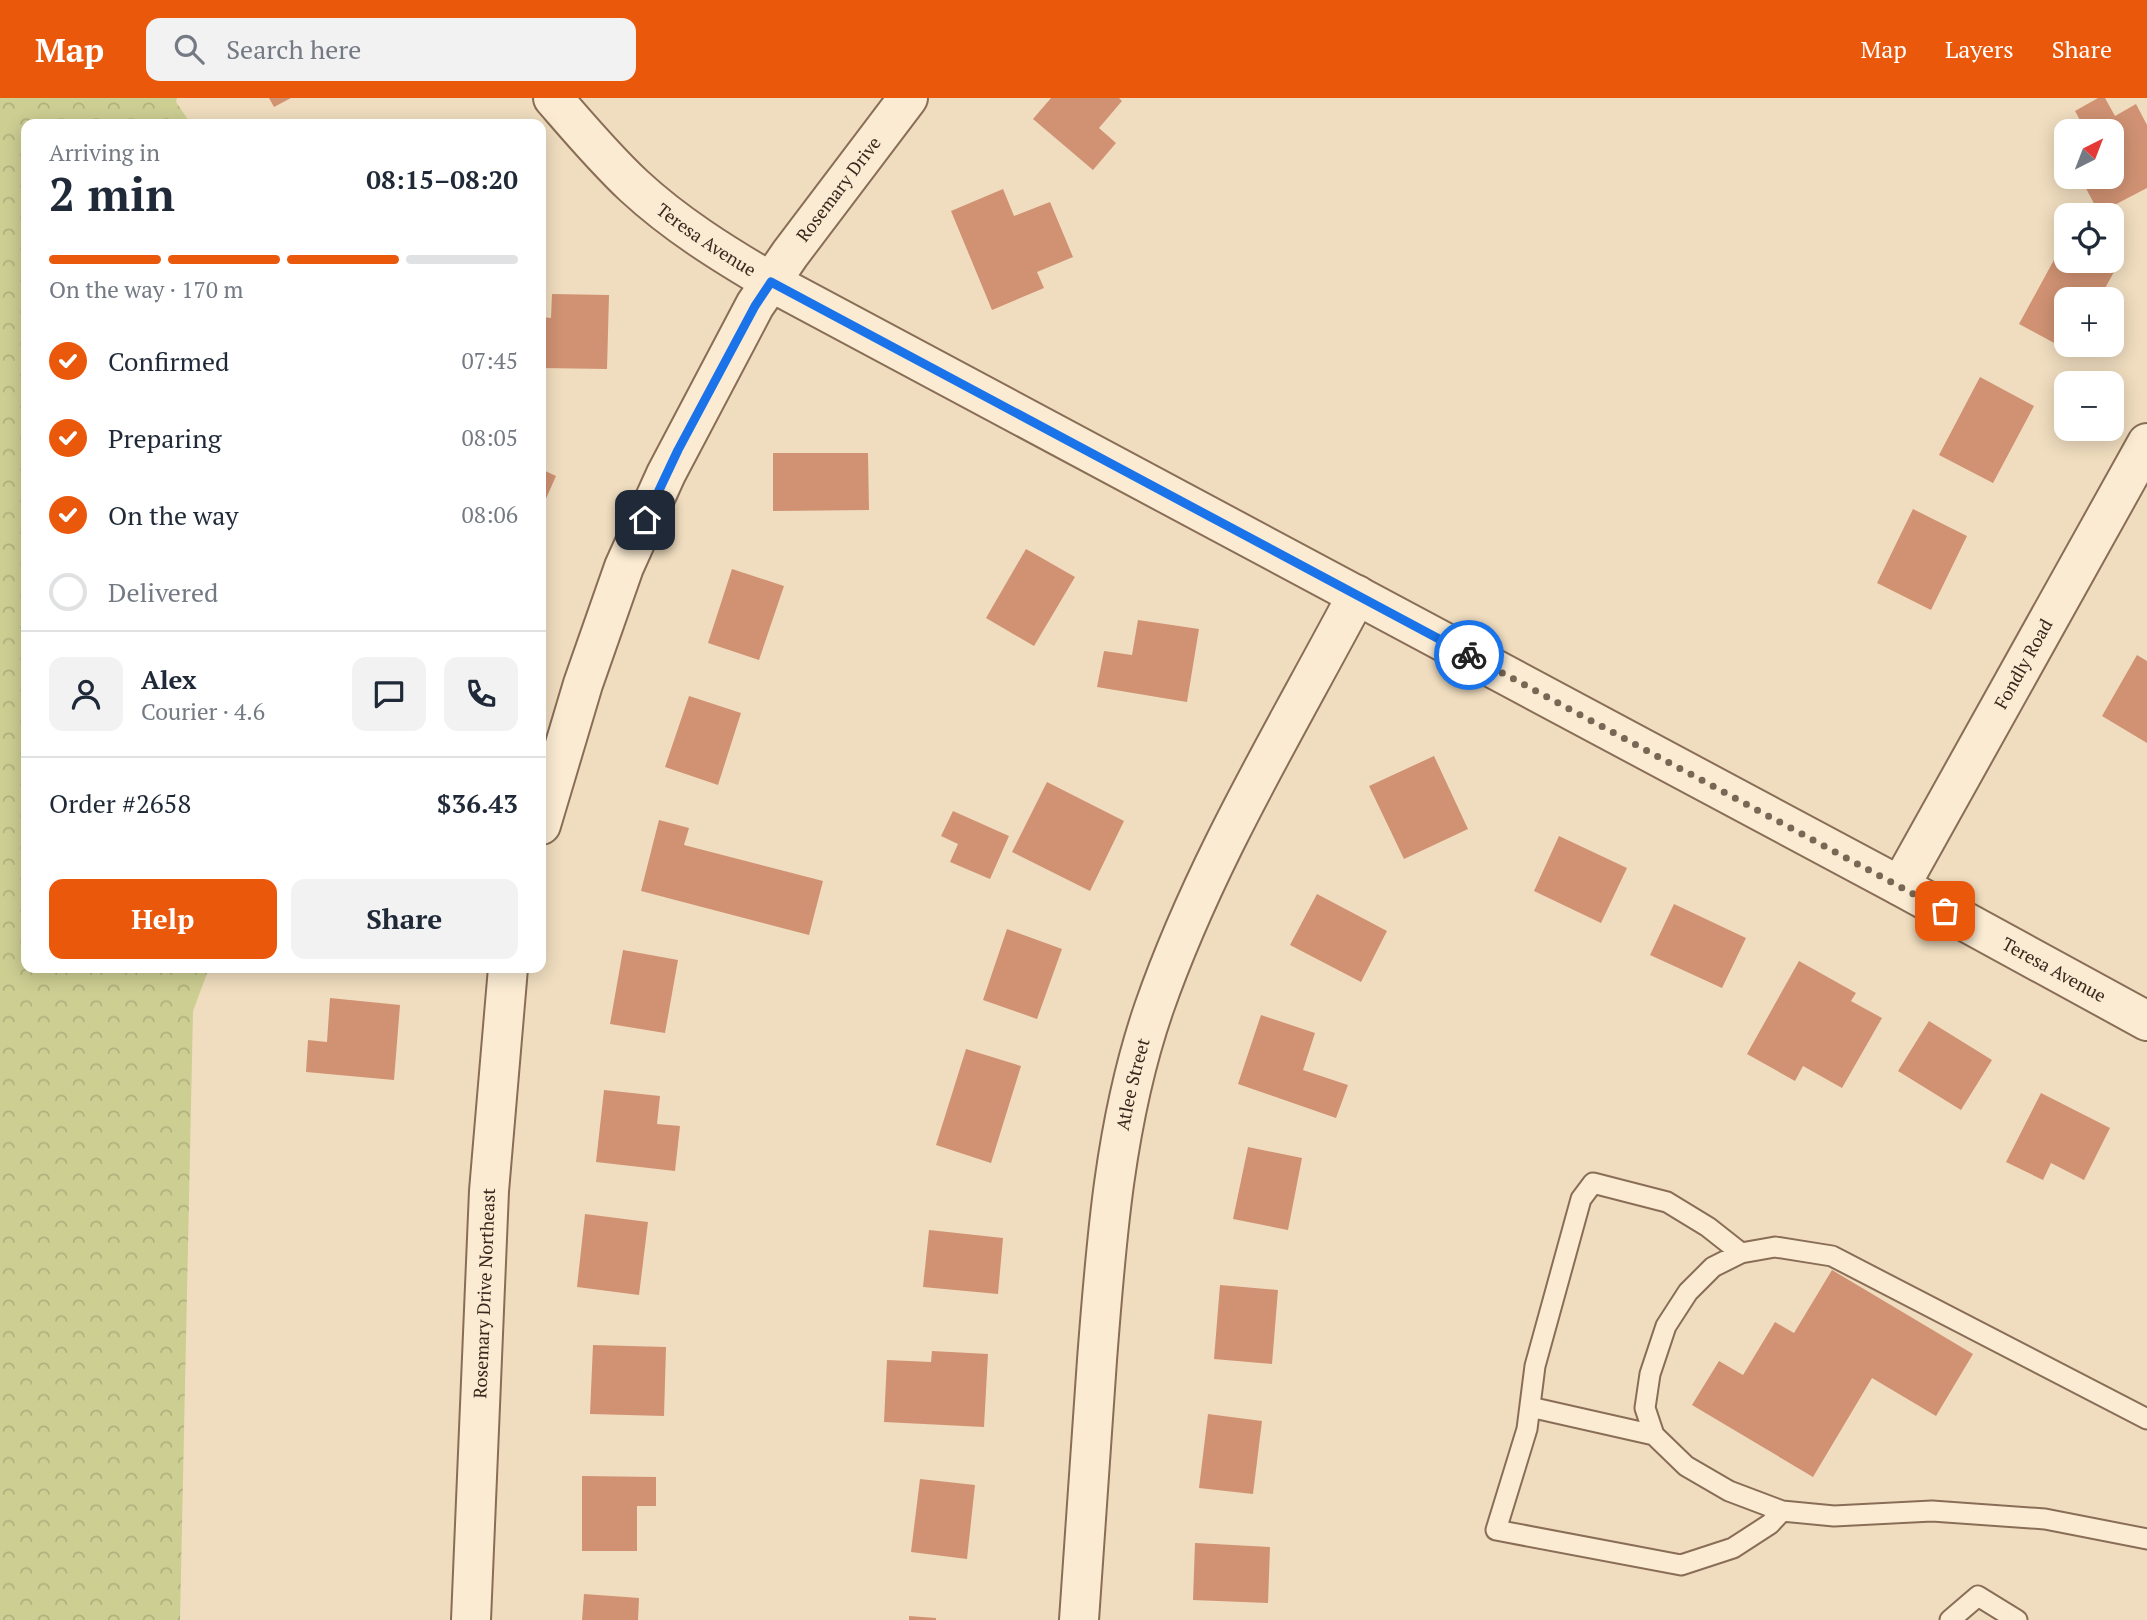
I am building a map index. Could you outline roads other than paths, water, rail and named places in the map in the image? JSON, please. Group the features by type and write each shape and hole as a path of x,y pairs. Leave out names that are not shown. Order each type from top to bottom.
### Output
{"street":[{"name":"Teresa Avenue","path":"553,98 589,141 634,187 682,226 771,282 2147,1021"},
{"name":"Rosemary Drive","path":"771,282 908,98"},
{"path":"546,808 583,684 624,566 666,474 755,306 771,282"},
{"name":"Fondly Road","path":"1900,886 2147,443"},
{"name":"Atlee Street","path":"1079,1620 1104,1265 1116,1165 1138,1065 1154,1010 1212,866 1357,595"},
{"name":"Rosemary Drive Northeast","path":"471,1620 489,1191 508,973"}],"lane":[{"path":"1741,1253 1708,1227 1667,1202 1593,1183 1581,1199 1535,1366 1527,1429 1496,1530 1681,1564 1733,1548 1770,1524 1782,1511"},
{"path":"2147,1419 1832,1256 1775,1247 1741,1253 1713,1267 1688,1292 1666,1326 1650,1374 1645,1408 1654,1435 1686,1466 1729,1491 1782,1511 1834,1516 1933,1511 2045,1519 2147,1539"},
{"path":"1530,1407 1654,1435"},
{"path":"1950,1620 1978,1596 2017,1620"}]}
